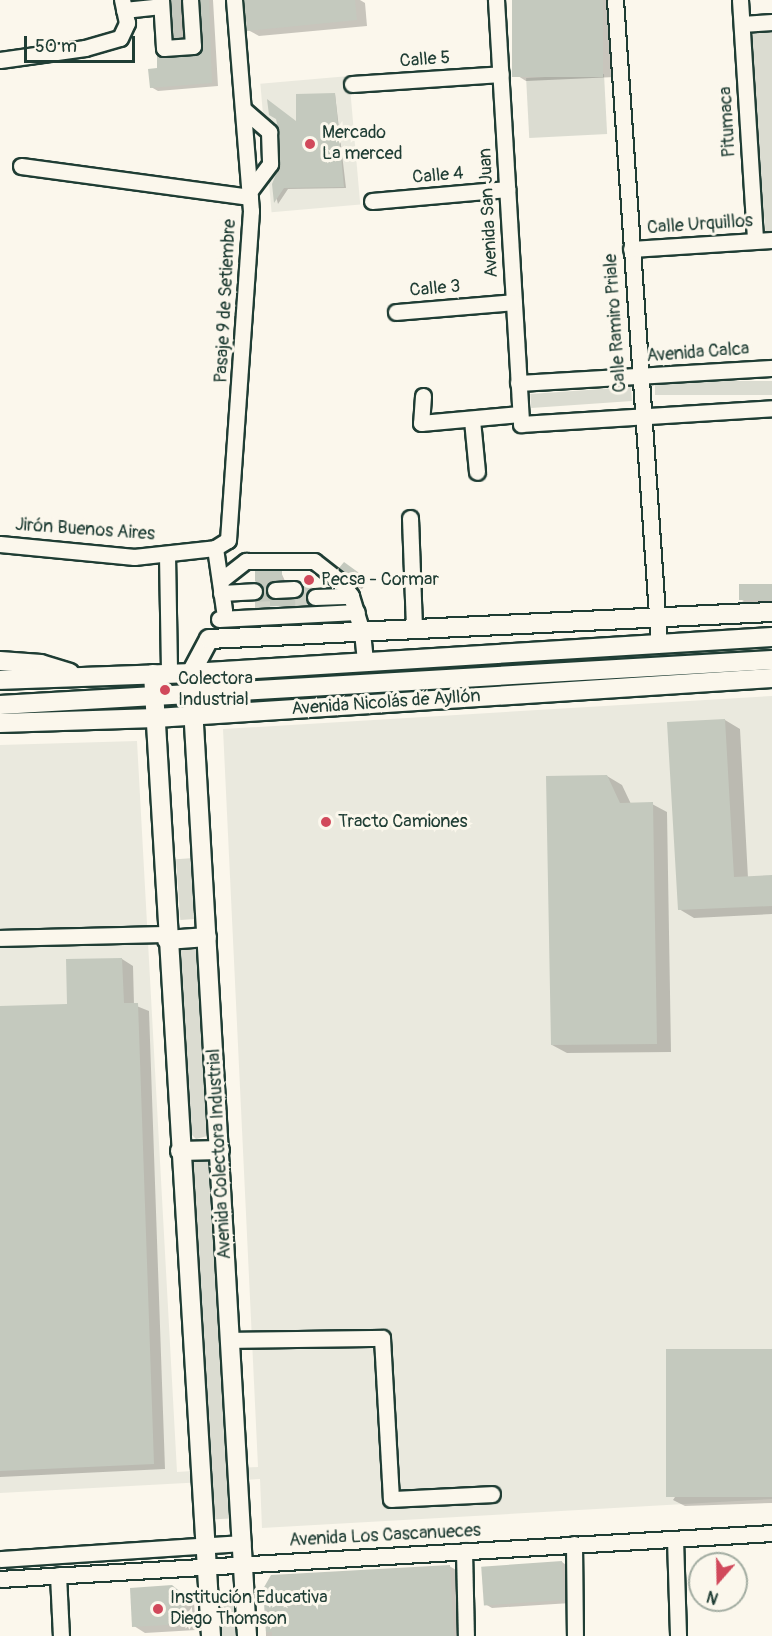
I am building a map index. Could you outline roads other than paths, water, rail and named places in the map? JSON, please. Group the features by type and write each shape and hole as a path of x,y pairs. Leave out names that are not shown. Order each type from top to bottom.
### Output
{"main road":[{"path":"191,673 208,639 772,612"},
{"path":"0,680 191,673 772,636"},
{"name":"Avenida Nicolás de Ayllón","path":"0,705 192,697 772,660"},
{"path":"0,661 42,664 80,677"},
{"path":"363,686 365,662"},
{"name":"Avenida Colectora Industrial","path":"191,673 247,1636"},
{"path":"161,674 154,699 211,1636"},
{"name":"Avenida Nicolás de Ayllón","path":"0,723 156,718 772,678"},
{"path":"167,937 207,937"},
{"path":"180,1151 219,1150"}],"street":[{"path":"0,60 86,48 120,38 126,30 123,5 161,3 164,48 193,46 190,0"},
{"name":"Pasaje 9 de Setiembre","path":"215,548 228,540 232,531 250,195 234,0"},
{"name":"Avenida San Juan","path":"496,0 521,419"},
{"name":"Calle Ramiro Priale","path":"615,0 641,417 659,644"},
{"name":"Pitumaca","path":"740,0 755,241"},
{"path":"742,24 772,22"},
{"name":"Calle 5","path":"352,84 501,74"},
{"path":"21,166 250,195 270,164 269,132 243,109"},
{"name":"Calle 4","path":"372,201 507,189"},
{"name":"Calle Urquillos","path":"631,249 772,240"},
{"name":"Calle 3","path":"396,312 514,302"},
{"name":"Avenida Calca","path":"518,383 772,368"},
{"path":"423,396 421,423 641,417 772,408"},
{"path":"472,420 477,472"},
{"path":"410,518 414,629"},
{"name":"Jirón Buenos Aires","path":"0,544 134,556 167,555"},
{"path":"161,674 167,555 215,548 221,601"},
{"path":"208,639 221,601 246,561 309,559 352,599 362,632 365,662"},
{"path":"315,597 352,599"},
{"path":"275,599 294,598"},
{"path":"221,601 352,599"},
{"path":"221,601 255,600"},
{"path":"0,938 167,937"},
{"path":"230,1341 382,1338 391,1499 492,1494"},
{"name":"Avenida Los Cascanueces","path":"0,1579 772,1533"},
{"path":"675,1539 678,1636"},
{"path":"0,1558 242,1543"},
{"path":"574,1545 575,1636"},
{"path":"464,1551 466,1636"},
{"path":"58,1575 61,1636"}],"tunnel":[{"path":"295,598 315,597"},
{"path":"255,609 276,608"}],"place":[{"name":"Mercado La merced","path":"310,144"},
{"name":"Pecsa - Cormar","path":"309,580"},
{"name":"Colectora Industrial","path":"165,690"},
{"name":"Tracto Camiones","path":"326,822"},
{"name":"Institución Educativa Diego Thomson","path":"158,1609"}]}
